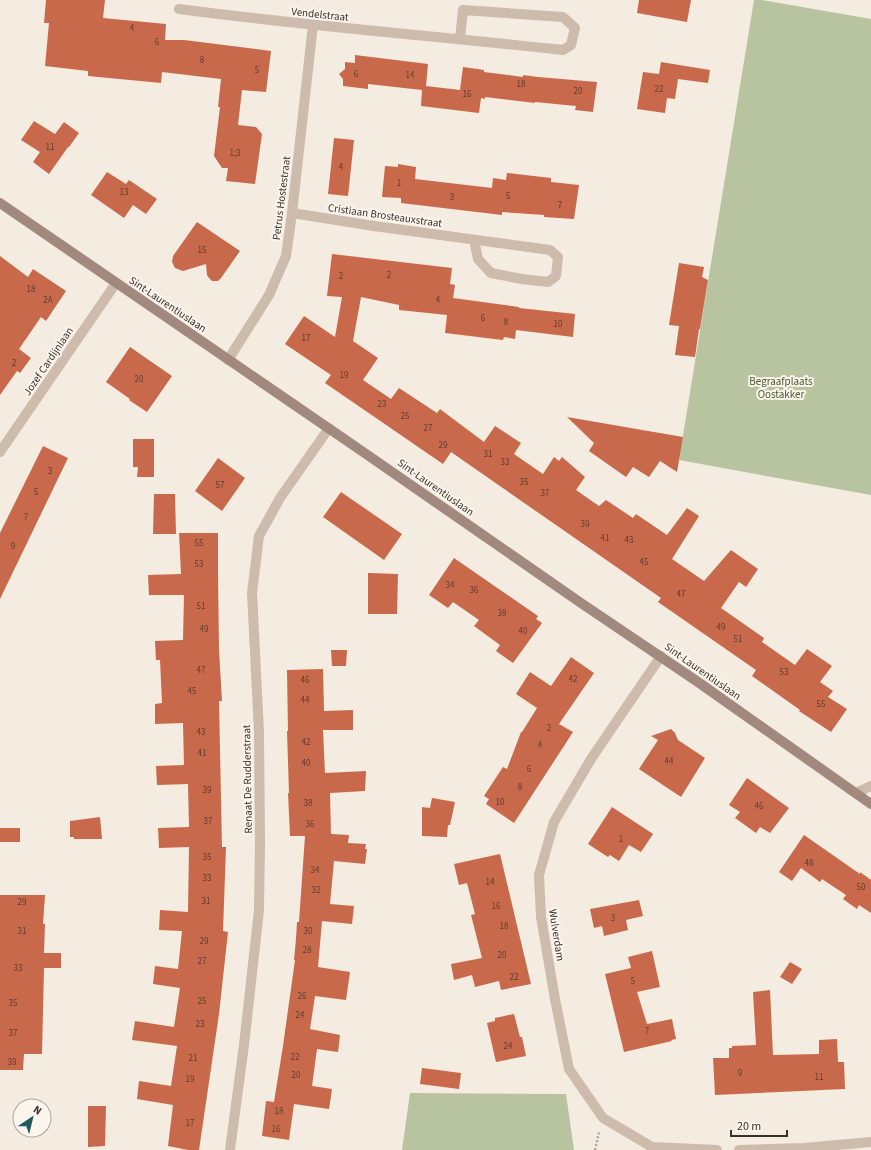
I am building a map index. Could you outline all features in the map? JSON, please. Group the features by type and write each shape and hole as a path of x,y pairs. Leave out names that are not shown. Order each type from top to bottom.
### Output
{"street":[{"name":"Vendelstraat","path":"179,9 313,25 563,50 571,45 575,28 563,17 463,10 460,39"},
{"name":"Petrus Hostestraat","path":"228,360 269,295 286,256 313,25"},
{"name":"Sint-Laurentiuslaan","path":"0,203 581,603 661,656 871,804"},
{"name":"Cristiaan Brosteauxstraat","path":"292,213 374,226 550,250 558,257 556,276 548,282 491,273 478,259 474,240"},
{"name":"Jozef Cardijnlaan","path":"0,452 116,283"},
{"name":"Renaat De Rudderstraat","path":"230,1150 244,1045 258,910 260,841 259,732 252,593 259,536 280,498 328,428"},
{"name":"Wulverdam","path":"661,656 591,759 554,822 538,875 541,917 569,1068 603,1118 652,1147 717,1150"},
{"path":"856,793 871,786"},
{"path":"739,1150 804,1148 871,1142"}],"green space":[{"name":"Begraafplaats Oostakker","path":"754,0 762,0 871,19 871,495 679,460"},
{"path":"410,1093 566,1094 574,1150 402,1150"}],"building":[{"path":"46,0 105,0 103,18 166,24 165,40 184,40 271,51 266,92 242,90 238,125 256,127 262,134 255,184 226,181 228,168 222,168 214,156 220,107 218,107 221,79 162,72 161,83 88,76 88,71 45,66 49,23 44,23"},
{"path":"639,0 691,0 687,22 637,13"},
{"path":"355,55 428,64 426,86 460,90 463,67 484,70 484,72 523,77 523,75 597,82 593,112 575,110 576,106 485,97 485,99 481,98 479,113 421,106 422,90 368,84 368,89 343,86 343,79 339,74 345,69 345,62 355,63"},
{"path":"661,62 710,70 708,83 678,79 675,99 667,98 665,113 637,109 643,72 659,74"},
{"path":"34,121 55,134 64,122 79,133 49,174 33,162 40,152 21,140"},
{"path":"334,138 354,140 348,196 328,194"},
{"path":"398,164 416,167 415,179 492,188 493,178 506,180 507,173 551,178 551,182 579,185 574,219 502,212 502,215 401,203 401,198 382,197 385,166 398,167"},
{"path":"107,172 126,184 129,180 157,199 146,214 133,205 124,218 91,195"},
{"path":"197,222 240,251 218,281 212,281 209,278 207,275 206,264 183,271 175,268 172,262 173,256"},
{"path":"332,254 452,268 450,284 455,285 453,298 519,308 575,314 573,337 516,330 515,339 504,337 503,340 445,333 447,315 399,310 399,305 361,297 353,341 378,358 363,380 391,399 399,388 437,413 440,409 484,442 495,426 521,443 514,454 543,474 554,457 559,461 562,457 585,477 576,490 599,506 606,500 633,518 636,514 667,535 687,508 699,516 672,559 704,581 731,550 758,569 746,587 739,582 721,608 764,638 762,642 795,665 807,649 832,666 820,682 833,691 828,697 847,709 831,732 799,711 800,710 752,676 756,670 658,602 661,598 451,452 443,464 325,383 331,375 285,344 304,316 335,337 342,297 327,296"},
{"path":"0,256 28,277 33,269 66,291 46,321 41,317 19,349 31,358 20,373 17,371 0,395"},
{"path":"679,263 704,267 702,277 708,280 695,357 675,355 679,326 669,325"},
{"path":"130,347 172,376 147,412 106,382"},
{"path":"567,417 683,437 677,472 660,461 649,477 633,467 626,477 589,451 594,443"},
{"path":"133,439 154,439 154,477 137,477 138,467 133,467"},
{"path":"43,446 68,458 0,599 0,533"},
{"path":"218,458 245,478 222,511 195,491"},
{"path":"341,492 402,534 384,560 323,517"},
{"path":"154,494 175,494 176,534 153,534"},
{"path":"179,533 218,533 219,650 222,701 219,701 222,847 226,847 223,931 228,932 219,1014 199,1150 188,1150 168,1146 173,1105 137,1099 139,1081 171,1086 177,1046 132,1040 135,1021 174,1027 180,988 153,984 155,966 178,969 182,931 159,930 160,910 188,912 189,847 159,848 158,828 189,827 188,784 157,785 156,766 184,765 183,723 155,724 155,704 162,703 160,660 156,660 155,641 183,640 184,595 149,595 148,575 181,574"},
{"path":"454,558 538,616 536,619 542,623 513,663 496,651 500,645 474,626 479,620 453,602 448,608 429,595"},
{"path":"368,573 398,574 397,614 368,614"},
{"path":"331,650 347,650 346,666 332,666"},
{"path":"571,657 594,673 559,724 573,732 514,823 486,804 489,799 484,796 503,767 507,769 521,732 537,708 516,694 530,672 551,686"},
{"path":"323,669 324,711 353,710 353,730 323,730 325,773 366,771 365,791 330,793 331,834 349,835 348,843 366,844 365,849 367,849 365,864 334,861 330,904 354,906 352,924 322,921 318,967 350,972 346,1000 315,996 310,1029 340,1035 338,1052 317,1049 312,1086 332,1089 329,1109 294,1104 289,1140 262,1136 266,1101 274,1102 283,1046 295,960 297,922 299,922 305,836 290,836 288,793 287,670"},
{"path":"671,729 675,733 678,740 705,758 681,797 639,769 658,740 651,736"},
{"path":"747,778 789,808 770,833 760,827 756,833 735,818 740,812 729,805"},
{"path":"432,798 455,802 450,825 448,825 447,837 422,836 422,807 430,808"},
{"path":"612,807 653,834 641,852 629,845 619,861 610,855 608,857 588,844"},
{"path":"100,817 102,839 74,839 74,837 70,837 70,821"},
{"path":"0,828 20,828 20,842 0,842"},
{"path":"804,835 871,880 871,913 859,905 857,909 843,899 846,895 822,879 820,882 801,868 792,881 779,872"},
{"path":"500,854 531,984 501,990 499,981 475,987 472,975 454,980 451,964 482,958 471,915 475,914 467,883 459,885 454,864"},
{"path":"0,895 45,895 43,924 45,924 44,953 61,953 61,968 44,968 42,1054 24,1054 23,1070 0,1070"},
{"path":"639,900 643,916 626,920 628,930 604,936 602,926 594,928 590,909"},
{"path":"652,951 660,987 637,992 647,1024 672,1019 676,1039 624,1052 605,974 631,968 628,957"},
{"path":"790,962 802,969 792,984 780,977"},
{"path":"770,990 773,1055 819,1054 819,1040 837,1039 838,1062 844,1062 845,1089 715,1095 713,1058 729,1058 729,1048 732,1048 732,1046 756,1045 753,992"},
{"path":"514,1014 520,1037 522,1037 526,1056 496,1062 487,1023 495,1021 495,1018"},
{"path":"422,1068 461,1073 459,1089 420,1084"},
{"path":"88,1106 106,1106 105,1146 88,1147"}]}
